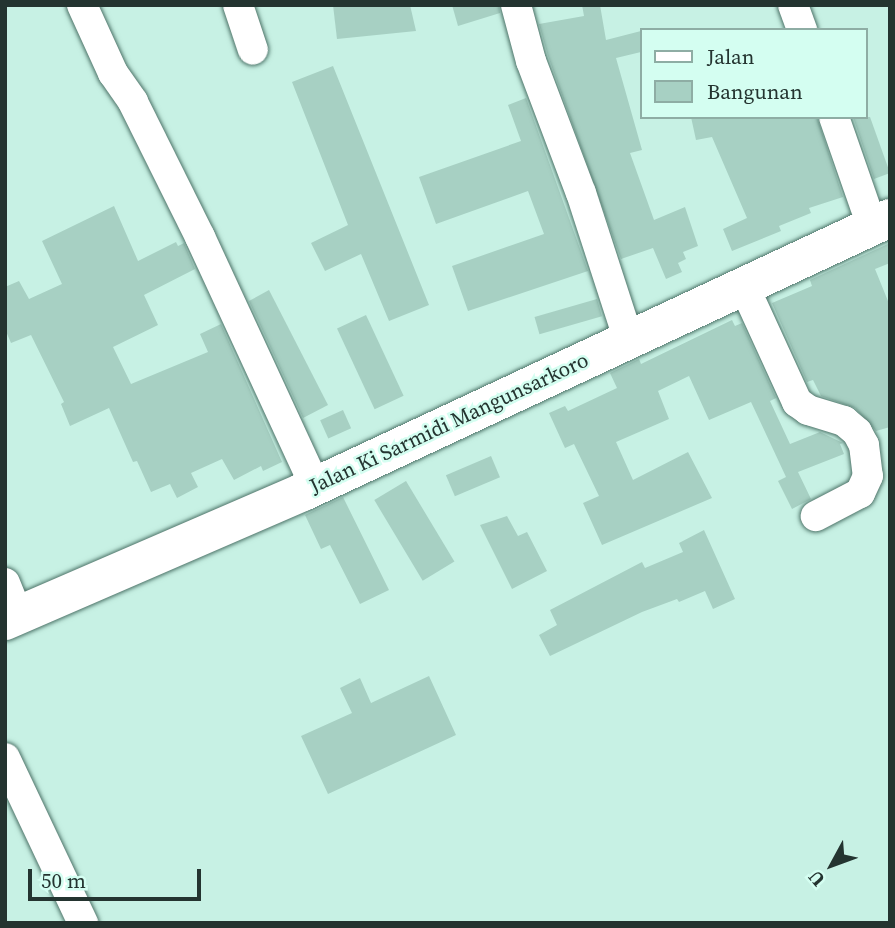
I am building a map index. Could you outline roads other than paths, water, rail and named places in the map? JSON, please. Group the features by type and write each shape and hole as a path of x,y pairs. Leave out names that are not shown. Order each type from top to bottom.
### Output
{"main road":[{"name":"Jalan Ki Sarmidi Mangunsarkoro","path":"10,606 315,486 743,284 881,222"}],"street":[{"path":"82,5 113,73 132,102 200,237 315,486"},
{"path":"237,5 253,50"},
{"path":"516,5 531,61 581,193 628,338"},
{"path":"793,5 801,28"},
{"path":"835,119 881,222"},
{"path":"743,284 797,402 808,410 844,421 857,432 864,445 868,476 860,493 816,516"},
{"path":"5,758 83,923"}]}
